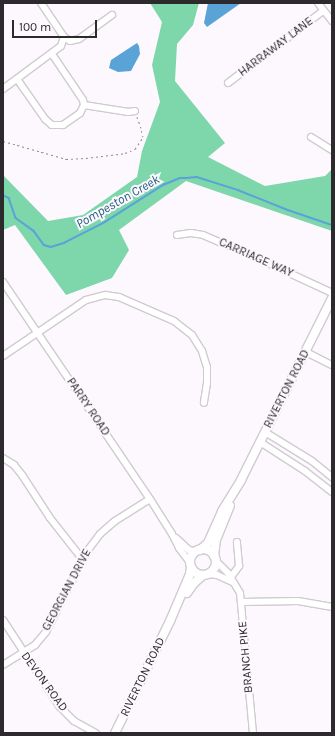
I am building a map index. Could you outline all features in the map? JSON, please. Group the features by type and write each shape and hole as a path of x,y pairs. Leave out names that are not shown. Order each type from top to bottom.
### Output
{"main road":[{"name":"RIVERTON ROAD","path":"214,558 216,540 242,480 332,298"},
{"name":"RIVERTON ROAD","path":"198,551 208,543 222,511 242,480"},
{"path":"198,551 208,551 214,558 214,569 206,574 196,573 191,566 192,556 198,551"},
{"name":"RIVERTON ROAD","path":"115,733 170,622 190,574 191,566"},
{"name":"RIVERTON ROAD","path":"170,622 194,583 206,574"}],"street":[{"path":"41,3 64,37 70,41 79,39 112,15"},
{"path":"318,3 332,21"},
{"name":"HARRAWAY LANE","path":"228,83 324,11"},
{"path":"3,90 58,50 64,37"},
{"path":"17,79 45,119 52,124 63,125 80,113 84,105 81,95 52,54"},
{"path":"84,105 128,112 135,111"},
{"path":"311,137 332,150"},
{"name":"CARRIAGE WAY","path":"177,235 191,233 203,235 332,293"},
{"name":"PARRY ROAD","path":"3,282 39,333 150,499 191,566"},
{"path":"3,356 92,298 106,295 127,299 181,324 198,342 207,367 207,383 204,403"},
{"path":"306,352 332,365"},
{"path":"265,432 312,461 332,477"},
{"path":"260,442 305,471 332,492"},
{"path":"3,458 14,465 22,475 50,518 83,560"},
{"path":"305,471 312,461"},
{"name":"GEORGIAN DRIVE","path":"3,665 35,644 46,632 88,550 100,534 115,521 150,499"},
{"name":"PARRY ROAD","path":"172,534 189,550 198,551"},
{"path":"206,574 217,575 233,580 239,566 238,542"},
{"name":"BRANCH PIKE","path":"214,558 233,580 240,593 253,733"},
{"path":"241,602 298,601 332,607"},
{"name":"DEVON ROAD","path":"3,620 23,653 60,707 74,722 96,733"}],"path":[{"path":"3,141 66,158 86,158 129,152 136,149 142,137 142,128 135,111"}],"green space":[{"path":"150,3 199,3 193,25 177,44 175,81 225,143 208,157 265,186 325,176 332,169 332,231 186,181 119,230 129,250 112,278 66,295 15,225 3,230 3,175 48,221 83,215 137,177 142,151 160,102 152,65 162,22"}],"water":[{"path":"208,3 241,3 207,27 204,23"},
{"path":"137,43 140,54 131,71 118,72 109,68 111,60"}],"waterway":[{"name":"Pompeston Creek","path":"3,195 9,198 16,218 34,231 44,245 51,247 64,243 105,222 163,185 180,178 197,177 238,190 288,210 332,225"}]}
